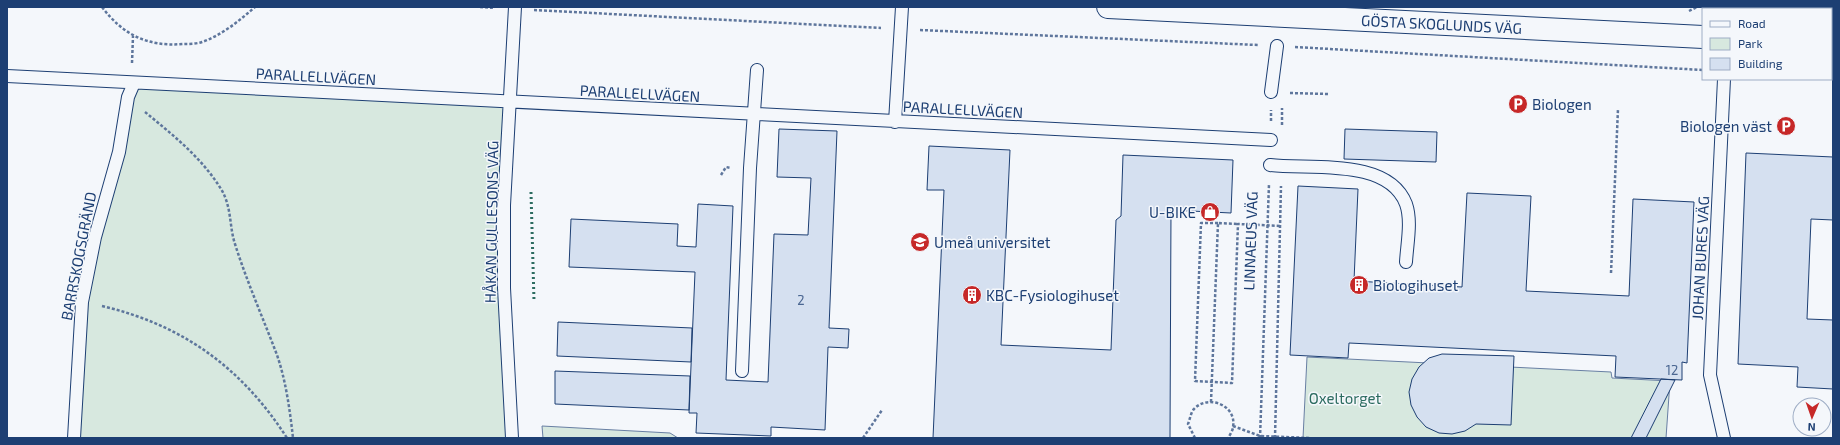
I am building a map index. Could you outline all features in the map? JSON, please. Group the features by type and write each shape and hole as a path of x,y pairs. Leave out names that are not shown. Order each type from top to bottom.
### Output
{"street":[{"name":"GÖSTA SKOGLUNDS VÄG","path":"1108,7 1702,37"}],"lane":[{"path":"895,122 902,7"},
{"name":"HÅKAN GULLESONS VÄG","path":"512,438 504,288 504,205 511,102 515,8"},
{"path":"1277,46 1277,92"},
{"path":"742,371 757,70"},
{"name":"PARALLELLVÄGEN","path":"7,76 1271,140"},
{"name":"JOHAN BURES VÄG","path":"1724,80 1710,375 1724,438"},
{"name":"BARRSKOGSGRÄND","path":"74,438 82,302 97,229 119,152 128,97 134,83"},
{"path":"1276,166 1357,169 1378,176 1396,189 1406,204 1408,223 1406,262"}],"path":[{"path":"102,7 113,22 133,36 171,45 201,43 228,28 255,7"},
{"path":"480,7 900,29 1277,46 1702,70"},
{"path":"1748,7 1766,8"},
{"path":"133,36 132,64 134,83"},
{"path":"1271,140 1277,92 1328,94"},
{"path":"128,97 207,168 222,191 230,211 233,239 243,269 277,356 291,418 293,438"},
{"path":"1282,107 1282,129"},
{"path":"1611,274 1618,109"},
{"path":"1275,437 1281,226 1276,166"},
{"name":"LINNAEUS VÄG","path":"1260,437 1267,226 1276,166"},
{"path":"1238,224 1232,383 1195,381 1201,223 1218,223 1281,226"},
{"path":"1211,402 1213,382 1218,223"},
{"path":"82,302 126,312 166,327 193,341 238,377 272,415 287,438"},
{"path":"1195,438 1188,424 1193,410 1205,402 1220,403 1231,412 1233,426 1228,438"},
{"path":"863,438 882,410"},
{"path":"1233,426 1260,437 1310,438"}],"green space":[{"path":"134,83 511,102 504,205 512,438 74,438 82,302"},
{"name":"Oxeltorget","path":"1307,357 1611,372 1612,378 1670,381 1666,438 1303,438"},
{"path":"542,426 670,433 678,438 543,438"}],"building":[{"path":"779,129 837,131 829,328 849,329 848,348 828,347 825,430 771,427 771,436 696,433 697,413 689,413 695,272 569,267 571,219 678,224 677,246 696,247 698,204 733,206 726,380 768,382 774,234 808,235 811,178 777,177"},
{"path":"1345,129 1437,132 1436,162 1344,159"},
{"name":"KBC-Fysiologihuset","path":"929,146 1010,150 1001,345 1111,350 1116,220 1121,216 1123,155 1233,160 1231,213 1171,210 1170,438 933,438 944,190 927,190"},
{"path":"1746,153 1833,157 1833,220 1811,219 1807,319 1833,320 1833,389 1797,387 1798,367 1738,364"},
{"name":"Biologihuset","path":"1298,186 1358,189 1354,281 1462,287 1467,193 1531,196 1526,291 1629,296 1633,199 1694,202 1687,363 1682,362 1682,380 1615,377 1616,356 1349,343 1348,358 1290,355"},
{"path":"558,322 692,328 691,362 557,356"},
{"path":"1442,354 1514,356 1511,425 1476,424 1465,431 1452,434 1439,433 1426,427 1417,417 1411,405 1409,392 1412,379 1419,367 1429,358"},
{"path":"555,371 690,376 689,410 555,404"},
{"path":"1661,379 1675,380 1646,438 1631,438"}],"hedge":[{"path":"531,192 534,301"}],"place":[{"name":"Biologen","path":"1518,104"},
{"name":"Biologen väst","path":"1786,126"},
{"name":"U-BIKE","path":"1210,212"},
{"name":"Umeå universitet","path":"920,242"},
{"name":"Biologihuset","path":"1359,285"},
{"name":"KBC-Fysiologihuset","path":"972,295"}]}
